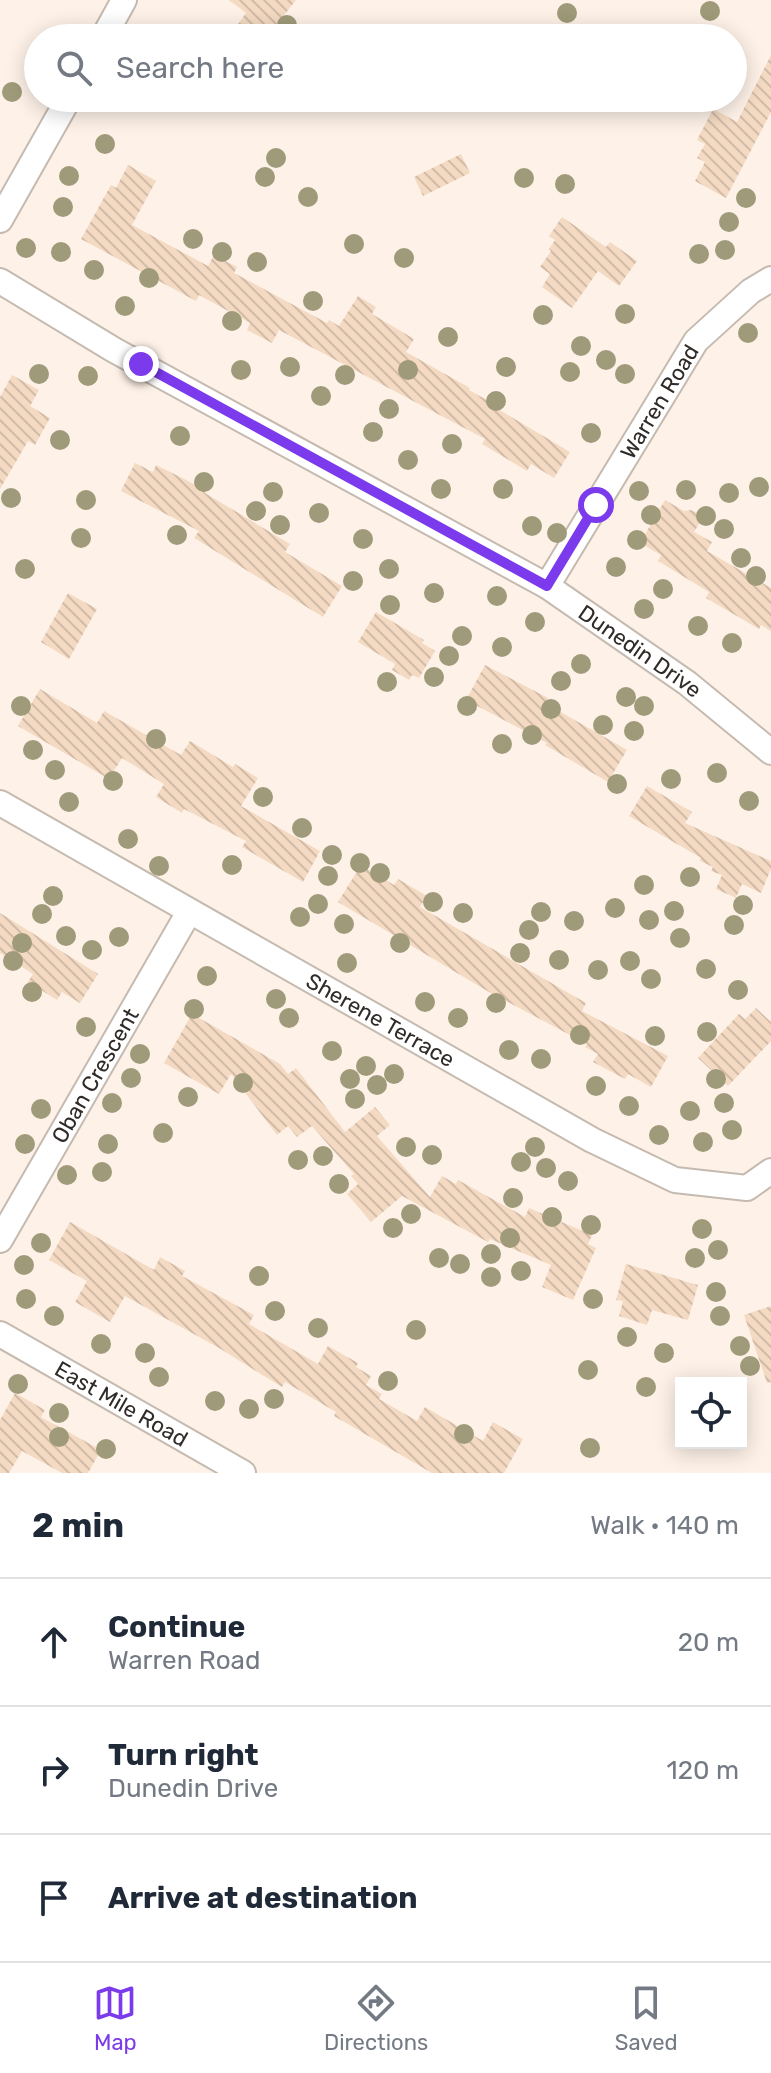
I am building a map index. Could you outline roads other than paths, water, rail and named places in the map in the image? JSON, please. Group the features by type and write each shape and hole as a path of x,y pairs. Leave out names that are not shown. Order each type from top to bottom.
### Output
{"street":[{"path":"111,24 124,0"},
{"path":"0,220 61,112"},
{"name":"Warren Road","path":"547,586 696,341 751,291 771,279"},
{"name":"Dunedin Drive","path":"0,281 114,350 547,586 687,683 771,752"},
{"name":"Sherene Terrace","path":"0,803 592,1140 675,1180 747,1188 771,1171"},
{"name":"Oban Crescent","path":"0,1240 189,912"},
{"name":"East Mile Road","path":"0,1334 243,1473"}]}
